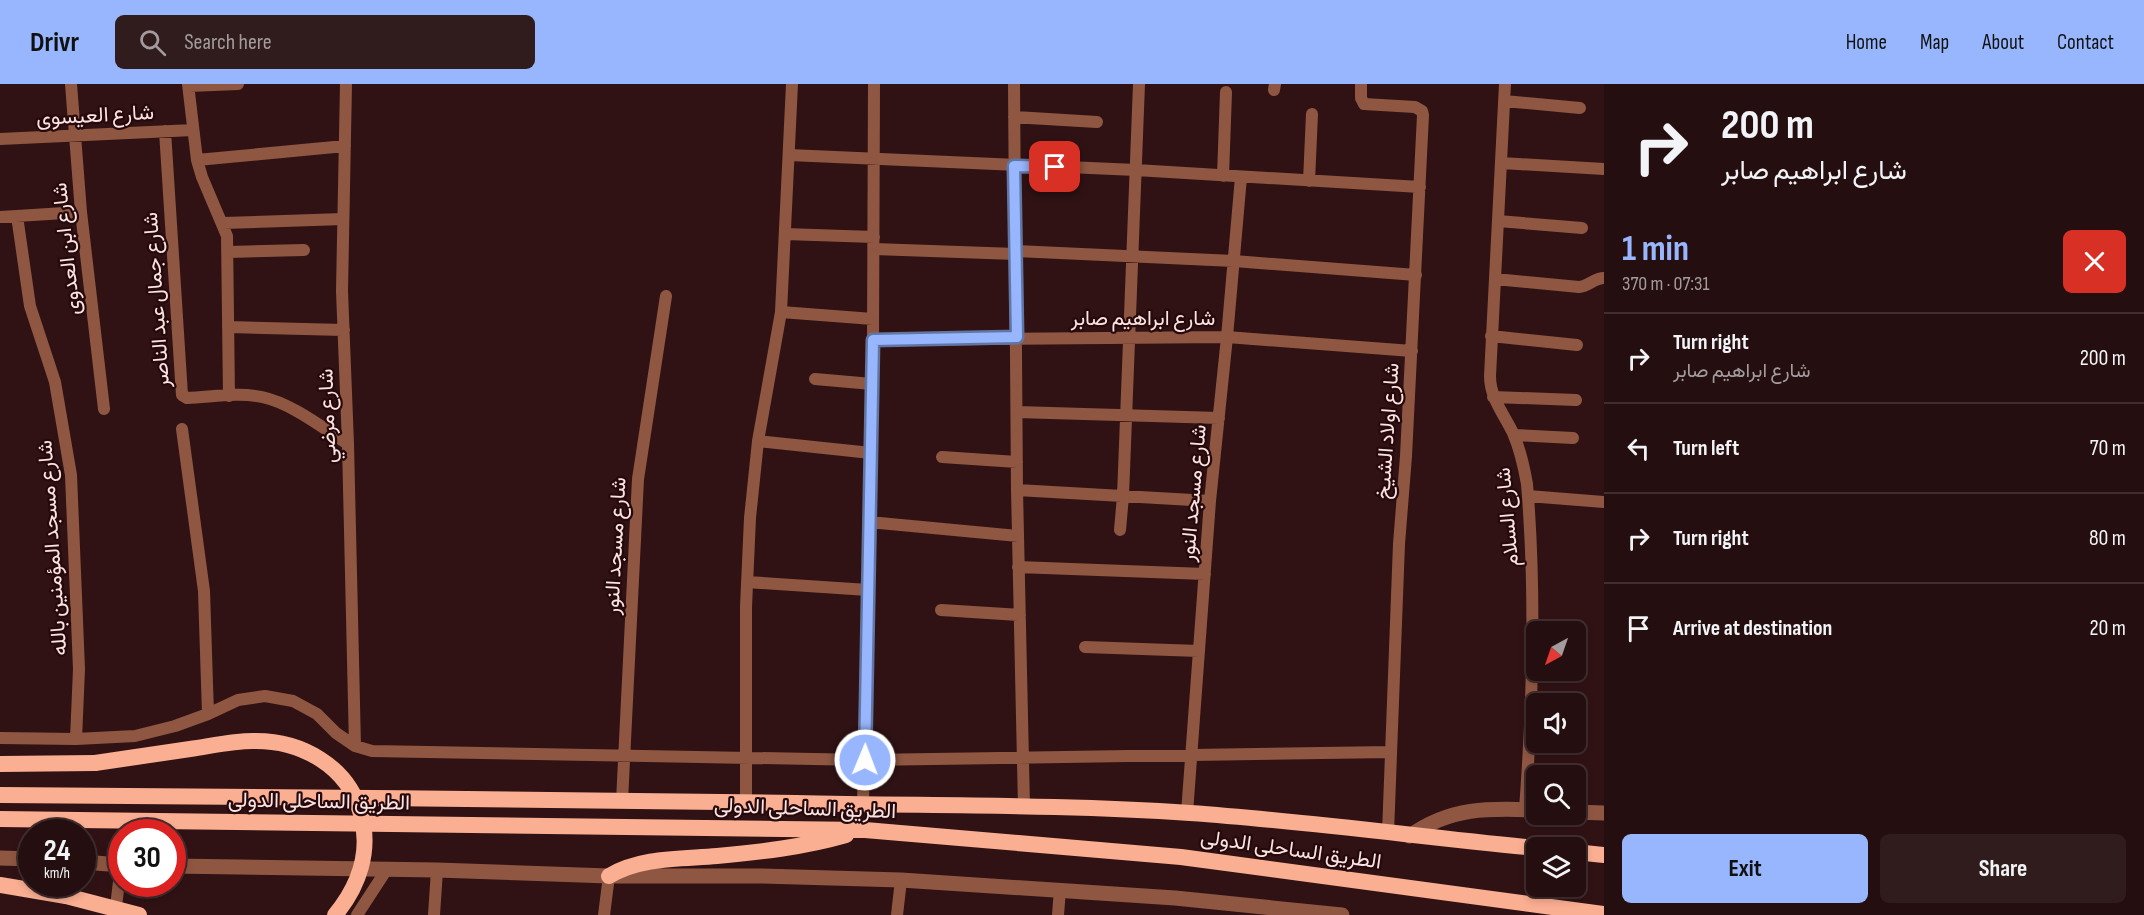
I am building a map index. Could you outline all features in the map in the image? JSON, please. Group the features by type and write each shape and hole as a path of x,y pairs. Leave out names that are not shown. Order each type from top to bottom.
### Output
{"highway":[{"path":"0,764 95,763 253,741 281,743 306,750 328,764 347,783 359,807 365,833 361,870 351,892 335,915"},
{"name":"الطريق الساحلى الدولى","path":"0,795 1024,807 1187,813 1299,822 1526,847"},
{"name":"الطريق الساحلى الدولى","path":"0,819 865,830 1181,857 1604,914"},
{"path":"609,876 641,863 777,849 832,839 865,830"},
{"path":"1586,853 1604,855"},
{"path":"0,885 66,896 139,915"}],"street":[{"name":"شارع ابن العدوى","path":"71,84 81,212 104,409"},
{"path":"229,396 227,236 197,160 188,85 238,84"},
{"name":"شارع مرضي","path":"346,84 342,291 355,746"},
{"path":"746,802 747,582 750,518 758,441 781,312 792,84"},
{"path":"863,804 873,340 874,84"},
{"path":"1014,84 1018,567 1024,807"},
{"path":"1120,530 1139,84"},
{"name":"شارع اولاد الشيخ","path":"1361,84 1360,98 1364,104 1415,107 1422,111 1412,351 1399,544 1388,833"},
{"name":"شارع السلام","path":"1505,84 1490,376 1493,397 1514,435 1524,465 1528,496 1531,583 1530,765"},
{"path":"1223,176 1226,92"},
{"path":"1504,101 1580,108"},
{"path":"1309,181 1312,114"},
{"path":"1014,117 1097,123"},
{"name":"شارع العيسوى","path":"0,139 193,130"},
{"name":"شارع جمال عبد الناصر","path":"165,131 181,392 184,398 261,397 277,401 348,444"},
{"path":"197,160 345,146"},
{"path":"789,155 1136,170 1420,187"},
{"path":"1502,163 1604,169"},
{"name":"شارع مسجد النور","path":"1187,813 1210,501 1241,177"},
{"path":"0,217 81,212"},
{"name":"شارع مسجد المؤمنين بالله","path":"17,216 30,306 55,382 71,475 79,669 76,739"},
{"path":"223,223 343,219"},
{"path":"1498,221 1582,228"},
{"path":"785,234 1016,253 1131,255 1416,275"},
{"path":"229,252 304,250"},
{"path":"1495,279 1579,287 1595,279 1604,278"},
{"name":"شارع مسجد النور","path":"622,801 638,479 666,296"},
{"path":"781,312 873,319"},
{"path":"229,327 344,330"},
{"path":"1491,336 1577,345"},
{"name":"شارع ابراهيم صابر","path":"873,340 1227,337 1412,351"},
{"path":"815,379 872,384"},
{"path":"1493,397 1576,400"},
{"path":"1017,412 1219,418"},
{"path":"182,429 204,591 208,714"},
{"path":"1514,435 1573,438"},
{"path":"758,441 871,453"},
{"path":"942,457 1017,462"},
{"path":"1017,490 1210,501"},
{"path":"1528,496 1604,502"},
{"path":"869,522 1018,536"},
{"path":"1018,567 1205,574"},
{"path":"747,582 868,590"},
{"path":"941,610 1020,615"},
{"path":"1085,647 1199,651"},
{"path":"0,738 76,739 135,736 175,726 238,700 265,696 293,700 317,714 336,733 355,746 372,751 865,760 1391,752"},
{"path":"1410,836 1434,821 1460,812 1526,810"},
{"path":"1586,812 1604,813"},
{"path":"0,858 18,859"},
{"path":"186,866 901,880 1175,898 1338,915"},
{"path":"357,915 387,869"},
{"path":"434,915 437,870"},
{"path":"604,915 609,876"},
{"path":"897,915 901,880"},
{"path":"1058,915 1060,889"},
{"path":"115,915 117,897"}],"route":[{"path":"865,760 873,340 1017,337 1014,166 1055,167"}]}
